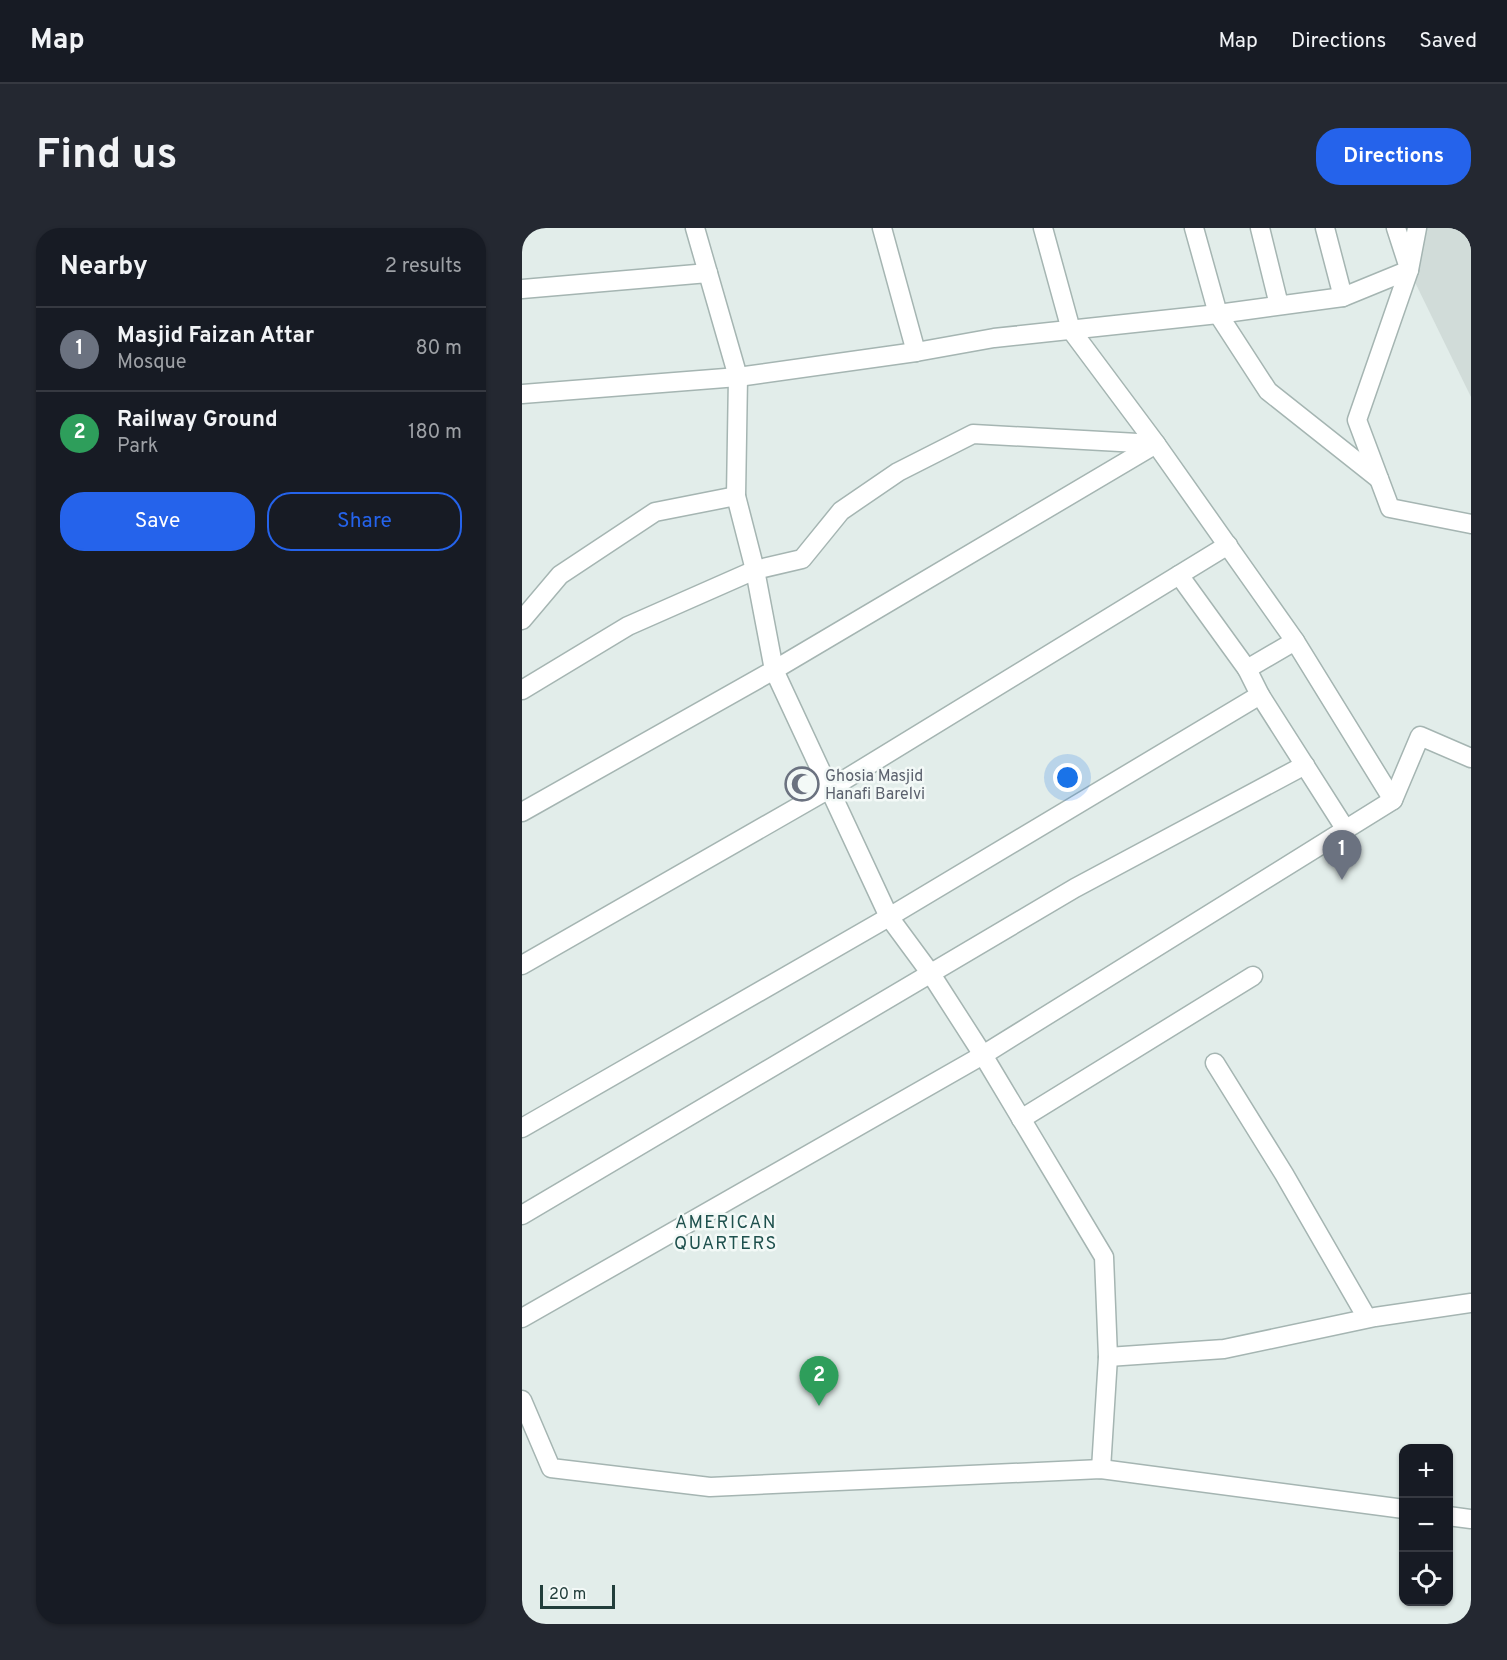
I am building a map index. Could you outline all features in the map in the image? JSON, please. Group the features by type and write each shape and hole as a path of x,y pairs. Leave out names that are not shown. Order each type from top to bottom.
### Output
{"street":[{"path":"694,228 738,377 736,496 755,570 774,670 831,788 889,917 931,974 983,1055 1104,1257 1108,1357 1101,1468"},
{"path":"882,228 916,352"},
{"path":"1043,228 1071,330 1156,444 1295,640 1394,800"},
{"path":"1194,228 1218,314 1268,391 1380,480"},
{"path":"1260,228 1279,305"},
{"path":"1324,228 1342,297"},
{"path":"1396,228 1409,270"},
{"path":"1417,228 1409,270 1357,420 1390,508 1471,524"},
{"path":"522,394 738,377 916,352 994,338 1218,314 1342,297 1409,270"},
{"path":"522,289 708,273"},
{"path":"522,690 628,626 755,570 802,559 841,511 898,472 973,434 1156,444"},
{"path":"522,812 774,670 1156,444"},
{"path":"522,620 560,575 655,512 736,496"},
{"path":"522,965 831,788 1228,545"},
{"path":"1179,575 1247,669 1260,695 1346,830"},
{"path":"1247,669 1295,640"},
{"path":"522,1128 889,917 1260,695"},
{"path":"522,1318 983,1055 1394,800 1420,736 1471,758"},
{"path":"522,1215 1075,888 1305,765"},
{"path":"1021,1119 1253,976"},
{"path":"1215,1064 1284,1174 1367,1318"},
{"path":"1108,1357 1224,1349 1367,1318 1471,1303"},
{"path":"522,1400 551,1468 710,1487 1101,1468 1399,1508"},
{"path":"1453,1517 1471,1519"}],"shaded area":[{"path":"1417,228 1471,228 1471,397 1409,270"}],"place":[{"name":"Ghosia Masjid Hanafi Barelvi","path":"802,784"},
{"name":"Masjid Faizan Attar","path":"1342,880"},
{"name":"Railway Ground","path":"819,1406"}],"district":[{"name":"AMERICAN QUARTERS","path":"726,1232"}]}
